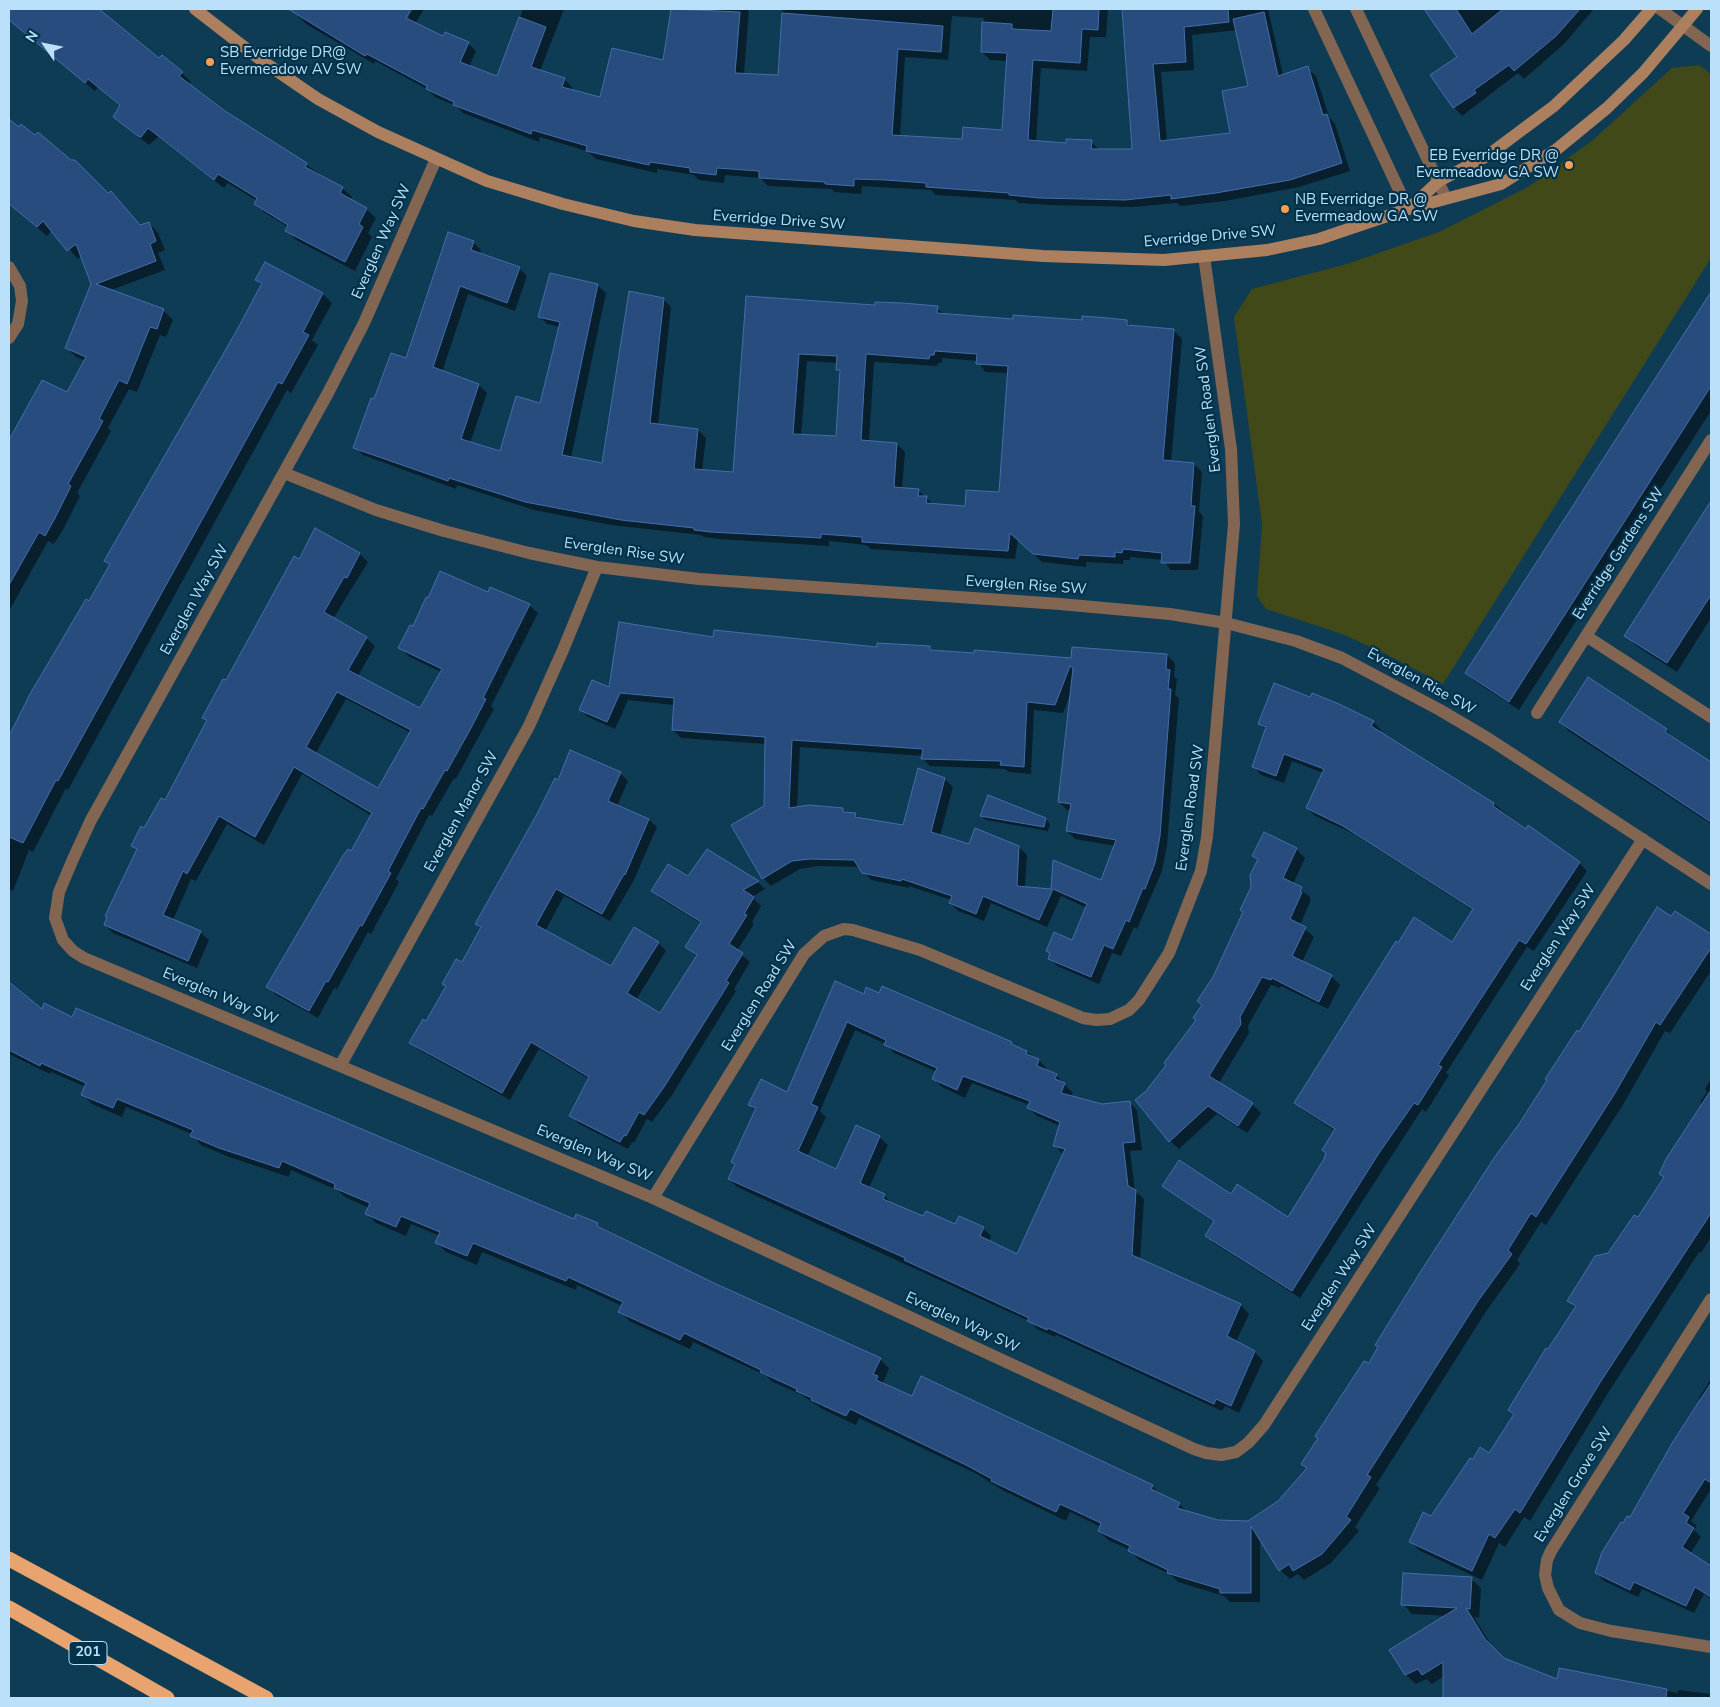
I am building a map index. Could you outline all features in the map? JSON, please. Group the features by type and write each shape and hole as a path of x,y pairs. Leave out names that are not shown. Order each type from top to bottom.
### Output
{"highway":[{"path":"9,1558 266,1698"},
{"name":"201","path":"9,1608 167,1698"}],"street":[{"name":"Everridge Drive SW","path":"195,9 261,60 318,99 378,132 487,180 563,204 634,221 695,230 1071,258 1164,260 1267,250 1319,239 1408,209 1501,184 1557,149 1595,118 1643,73 1697,9"},
{"path":"1314,9 1408,209"},
{"path":"1356,9 1446,198"},
{"name":"Everridge Drive SW","path":"1408,209 1439,181 1486,156 1554,106 1624,40 1651,9"},
{"path":"1660,9 1711,46"},
{"name":"Everglen Way SW","path":"436,159 364,323 284,472 91,820 59,892 55,918 63,940 73,951 84,958 653,1198 1194,1449 1206,1454 1220,1455 1236,1452 1248,1443 1264,1426 1643,839"},
{"name":"Everglen Road SW","path":"653,1198 804,954 814,944 835,932 853,930 920,950 1084,1018 1110,1019 1129,1010 1139,1000 1169,954 1201,871 1212,792 1234,532 1233,482 1225,394 1204,256"},
{"path":"9,267 20,286 22,302 18,324 9,338"},
{"name":"Everridge Gardens SW","path":"1711,440 1586,636 1711,717"},
{"name":"Everglen Rise SW","path":"284,472 376,510 427,526 529,553 597,567 699,580 1060,604 1170,614 1226,623 1296,641 1342,658 1389,681 1489,739 1711,884"},
{"name":"Everglen Manor SW","path":"340,1066 529,726 564,650 597,567"},
{"path":"1537,713 1586,636"},
{"name":"Everglen Grove SW","path":"1711,1299 1555,1543 1547,1560 1545,1575 1548,1588 1559,1610 1580,1623 1611,1631 1711,1647"}],"green space":[{"path":"1699,65 1711,74 1711,258 1443,684 1382,652 1342,634 1266,609 1257,596 1262,524 1234,317 1252,289 1347,264 1439,232 1528,187 1593,140 1672,68"}],"building":[{"path":"9,9 99,9 159,58 162,55 183,72 179,76 225,111 307,163 305,167 343,187 340,193 367,208 359,224 363,227 345,262 285,231 288,225 254,204 257,198 218,174 214,180 148,128 141,137 138,136 113,117 120,105 88,79 85,83 9,20"},
{"path":"288,9 411,9 406,18 443,36 445,32 469,42 460,62 497,76 519,17 546,27 531,67 565,78 562,87 600,97 612,48 663,60 671,9 740,12 735,73 778,75 782,13 943,26 941,52 898,49 892,135 962,139 963,127 1002,130 1007,53 981,52 982,22 1012,24 1012,29 1051,31 1053,9 1099,9 1098,30 1082,29 1080,63 1033,60 1028,140 1066,143 1066,139 1092,140 1091,149 1132,149 1122,9 1228,9 1229,22 1184,27 1186,62 1153,64 1160,141 1230,133 1222,91 1248,86 1233,19 1264,12 1278,76 1308,66 1323,115 1327,114 1342,163 1290,180 1216,193 1171,199 1171,195 1125,200 1040,198 1009,195 1009,193 926,187 926,183 886,180 854,179 854,186 825,184 825,182 759,178 759,171 717,168 716,175 690,172 690,168 650,162 649,165 586,151 587,146 532,130 531,134 453,105 454,102 426,89 427,86 367,54 365,56"},
{"path":"1424,9 1456,9 1472,34 1503,9 1580,9 1556,36 1514,71 1509,65 1474,90 1476,93 1453,108 1430,75 1457,57"},
{"path":"9,119 19,127 21,124 35,135 38,132 71,160 75,160 108,193 111,191 140,225 149,222 156,241 150,244 156,261 96,284 164,309 157,329 150,327 127,384 119,380 99,419 103,421 68,484 71,486 45,536 39,532 9,585 9,440 42,380 67,392 86,357 65,348 91,284 76,244 67,251 43,221 37,227 9,204"},
{"path":"448,232 474,241 471,250 520,267 507,303 460,286 433,367 479,384 461,439 500,451 516,396 540,403 560,322 538,317 550,273 598,284 562,455 602,463 629,291 664,298 650,423 698,429 694,469 733,472 746,296 875,305 875,302 938,306 937,313 1013,319 1013,315 1082,320 1082,316 1108,318 1127,320 1127,325 1174,329 1163,460 1194,463 1191,506 1195,506 1190,563 1161,563 1162,553 1123,549 1122,553 1115,552 1115,557 1079,555 1078,559 1033,554 1010,533 1008,551 862,542 862,537 821,534 821,538 710,532 694,530 694,528 621,520 525,502 449,478 448,481 353,448 371,398 374,399 391,353 406,358","holes":["935,351 977,354 976,364 1008,366 999,492 966,490 965,506 926,503 927,496 918,496 919,489 894,487 897,443 861,440 866,354 929,359 930,355 934,355","799,354 837,356 836,370 840,370 836,436 793,434"]},
{"path":"265,262 323,293 303,332 309,335 282,384 278,382 58,781 56,780 23,843 9,837 9,736 30,694 86,599 89,601 110,564 104,561 237,330 262,283 255,280"},
{"path":"1711,292 1711,386 1509,702 1465,673"},
{"path":"1711,501 1711,595 1667,663 1624,636"},
{"path":"315,528 360,553 347,578 344,577 324,612 367,637 348,670 420,708 442,669 398,648 410,625 413,626 440,571 488,592 490,587 530,604 483,698 486,699 471,728 447,771 445,770 423,809 421,808 388,871 391,873 362,926 360,925 328,982 326,981 309,1011 266,987 344,854 348,849 351,851 372,813 294,767 255,837 219,816 187,874 183,871 163,915 201,931 188,961 104,925 107,917 105,916 137,849 131,846 141,826 144,828 161,798 165,800 207,720 202,718 223,679 226,680 294,556 299,559","holes":["337,692 411,730 378,788 306,747"]},
{"path":"619,622 713,637 714,630 877,647 877,643 930,646 930,650 974,653 974,650 1071,658 1072,647 1167,654 1166,669 1170,670 1168,689 1171,689 1160,836 1155,863 1129,922 1126,920 1113,949 1104,945 1091,977 1048,959 1050,953 1046,951 1054,932 1072,940 1087,904 1053,889 1039,920 983,896 976,914 949,903 952,896 902,879 901,881 862,873 854,860 810,859 792,861 762,879 731,825 764,806 765,737 672,730 674,698 620,693 607,722 579,710 592,680 609,687","holes":["1070,666 1073,668 1058,802 1071,804 1066,831 1116,840 1101,880 1053,860 1051,889 1017,886 1019,846 975,828 969,844 931,832 945,778 918,768 903,825 855,817 856,813 843,812 843,808 809,805 789,808 792,740 923,749 921,759 1001,761 1000,765 1024,767 1027,702 1055,705"]},
{"path":"1588,677 1667,729 1665,732 1711,762 1711,822 1559,722"},
{"path":"1274,683 1310,697 1312,693 1374,721 1371,726 1494,803 1493,806 1526,829 1528,825 1580,862 1526,944 1519,940 1438,1065 1442,1067 1418,1105 1414,1103 1379,1153 1292,1291 1205,1236 1214,1221 1162,1186 1179,1160 1231,1194 1237,1184 1288,1217 1324,1159 1326,1153 1322,1150 1335,1129 1294,1103 1396,941 1398,943 1414,917 1452,942 1473,909 1343,826 1306,808 1324,769 1284,754 1276,776 1252,767 1266,727 1258,724"},
{"path":"570,750 621,772 608,801 649,819 625,875 602,914 556,889 536,925 611,966 634,927 659,942 627,993 660,1013 697,955 685,947 701,922 651,891 668,864 688,876 707,849 759,881 743,890 754,897 744,914 747,915 729,944 743,953 726,981 729,983 664,1087 644,1115 639,1112 626,1136 624,1135 620,1142 569,1116 589,1077 531,1042 502,1093 409,1043 423,1019 426,1021 446,986 442,984 456,959 462,962 481,927 475,924 537,814 555,778 558,780"},
{"path":"988,795 1046,818 1044,827 980,816"},
{"path":"1264,832 1297,848 1283,878 1302,887 1300,891 1302,892 1290,919 1306,927 1292,956 1332,975 1319,1002 1272,978 1271,980 1262,977 1240,1017 1241,1024 1209,1076 1253,1103 1238,1126 1208,1106 1169,1142 1135,1100 1146,1091 1166,1065 1164,1063 1196,1020 1193,1018 1202,1005 1197,1001 1213,977 1243,912 1240,910 1251,887 1250,875 1258,859 1252,856"},
{"path":"1657,907 1671,916 1675,911 1711,934 1711,948 1660,1025 1656,1022 1615,1093 1536,1217 1531,1213 1508,1250 1512,1254 1478,1301 1367,1475 1371,1477 1346,1517 1351,1520 1322,1554 1293,1571 1289,1564 1279,1571 1251,1526 1251,1593 1220,1593 1220,1589 1167,1573 1168,1570 1128,1551 1130,1546 1098,1531 1101,1523 1060,1504 1056,1512 991,1481 992,1479 966,1465 850,1409 846,1416 811,1400 812,1398 796,1391 797,1389 760,1372 761,1370 684,1333 680,1340 618,1312 623,1302 568,1277 566,1281 473,1243 467,1256 435,1243 440,1232 401,1216 396,1227 365,1214 370,1203 334,1188 335,1184 282,1161 279,1168 219,1148 190,1136 193,1130 117,1099 113,1108 81,1095 86,1083 41,1063 40,1066 9,1050 9,982 42,1009 44,1003 72,1017 76,1008 574,1219 576,1214 598,1223 597,1226 716,1284 881,1358 873,1374 878,1376 876,1380 912,1396 921,1376 1153,1485 1151,1489 1180,1503 1177,1508 1218,1520 1248,1521 1278,1501 1307,1468 1301,1464 1318,1438 1315,1436 1364,1361 1369,1363 1378,1347 1375,1345 1421,1271 1494,1158 1519,1124 1547,1080 1545,1079 1577,1030 1579,1032"},
{"path":"835,981 864,994 866,987 879,993 882,986 1012,1042 1011,1044 1027,1051 1026,1054 1039,1059 1037,1066 1057,1074 1055,1079 1065,1083 1061,1093 1102,1104 1130,1101 1135,1142 1123,1143 1128,1186 1136,1190 1132,1255 1241,1304 1227,1336 1255,1351 1231,1406 1216,1399 1214,1404 1048,1328 1047,1330 1027,1321 1029,1318 904,1260 905,1258 728,1179 735,1164 731,1162 756,1108 748,1105 761,1079 787,1092","holes":["847,1022 886,1040 884,1045 937,1068 932,1079 957,1090 963,1076 1030,1101 1027,1108 1060,1122 1053,1146 1065,1149 1017,1254 980,1236 984,1227 959,1216 955,1224 926,1211 923,1216 883,1199 885,1194 860,1183 880,1136 856,1125 836,1169 798,1151 818,1107 811,1104"]},
{"path":"1711,1090 1711,1213 1601,1381 1520,1513 1515,1509 1495,1538 1489,1534 1472,1571 1409,1542 1423,1512 1431,1516 1470,1458 1473,1459 1480,1447 1489,1453 1514,1414 1508,1410 1546,1348 1548,1349 1576,1306 1567,1301 1595,1256 1608,1253 1634,1215 1638,1217 1664,1177 1659,1174 1666,1159"},
{"path":"1711,1383 1711,1483 1705,1479 1683,1513 1689,1517 1686,1523 1694,1528 1682,1547 1711,1566 1711,1597 1695,1587 1686,1606 1634,1582 1630,1590 1595,1573 1602,1552 1621,1522 1623,1523 1627,1516 1630,1517 1674,1440"},
{"path":"1403,1573 1472,1577 1470,1609 1466,1608 1485,1639 1504,1658 1557,1679 1559,1668 1667,1689 1666,1698 1443,1698 1443,1662 1422,1675 1418,1669 1405,1675 1389,1650 1457,1608 1401,1605"}],"place":[{"name":"SB Everridge DR@ Evermeadow AV SW","path":"210,62"},
{"name":"EB Everridge DR @ Evermeadow GA SW","path":"1569,165"},
{"name":"NB Everridge DR @ Evermeadow GA SW","path":"1285,209"}]}
